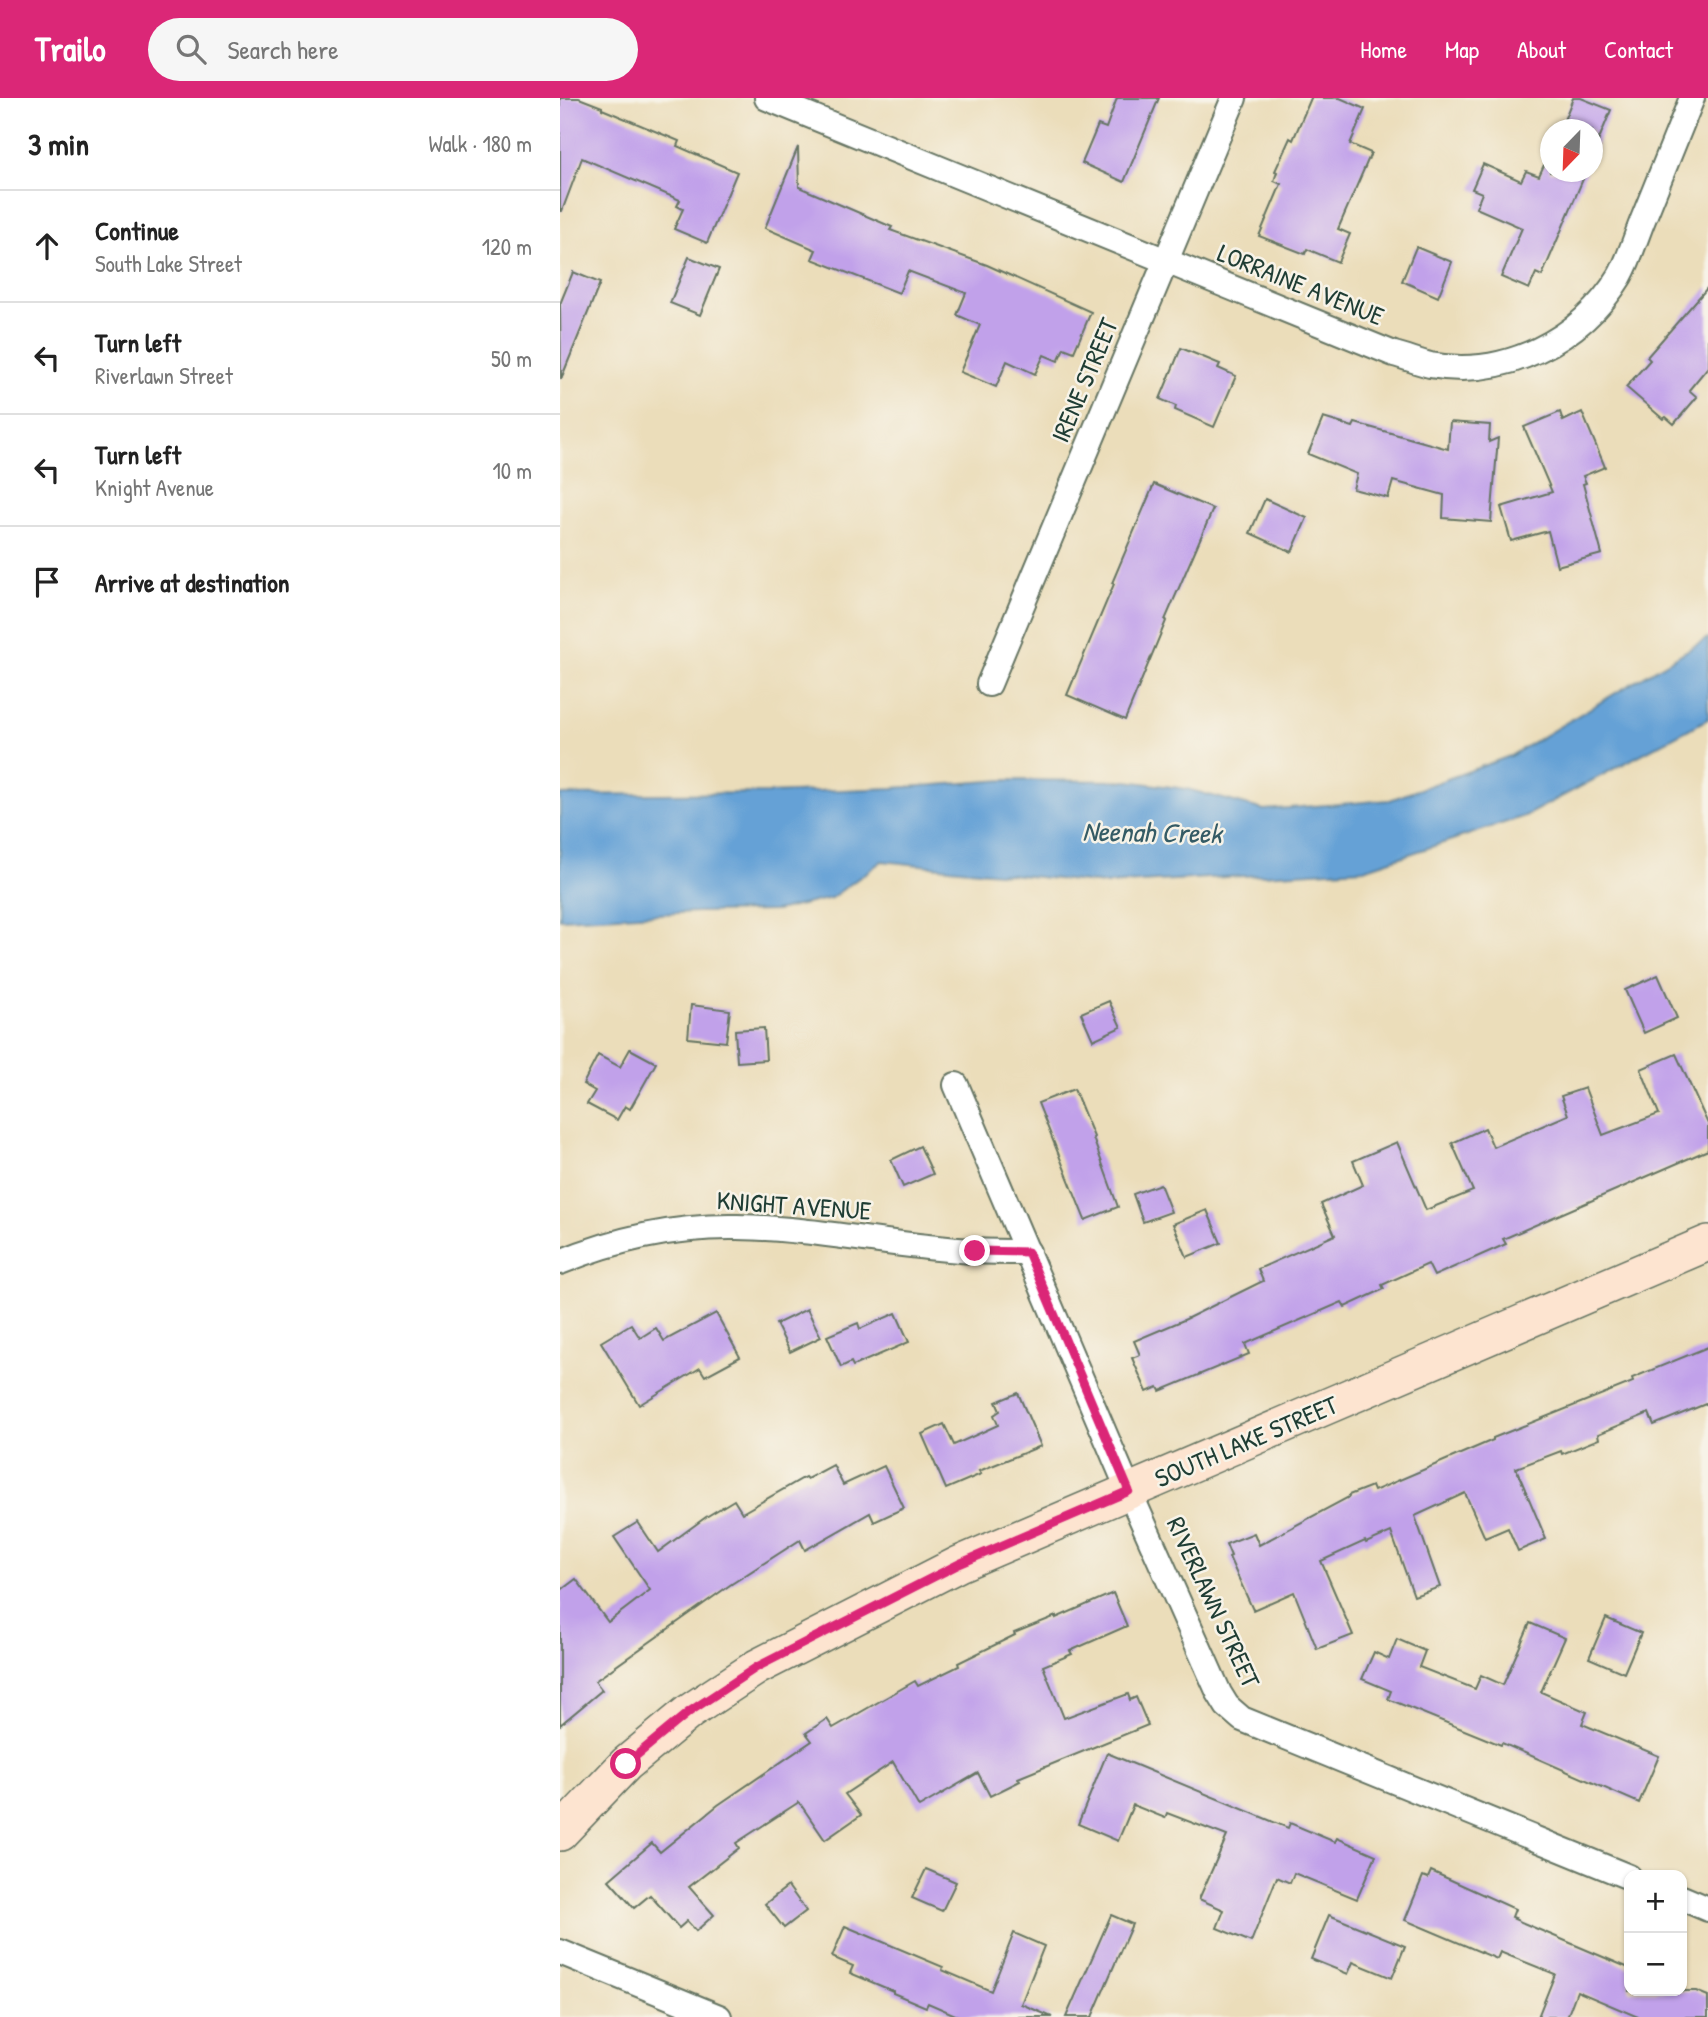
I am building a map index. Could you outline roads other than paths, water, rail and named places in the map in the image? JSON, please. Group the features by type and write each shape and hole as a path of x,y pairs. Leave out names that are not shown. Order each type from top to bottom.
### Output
{"street":[{"name":"IRENE STREET","path":"989,684 1234,98"},
{"name":"LORRAINE AVENUE","path":"774,99 1394,354 1430,365 1467,368 1505,363 1540,350 1573,331 1600,304 1621,274 1692,98"},
{"name":"RIVERLAWN STREET","path":"956,1085 1129,1491 1227,1706 1242,1718 1624,1875"},
{"name":"KNIGHT AVENUE","path":"560,1262 635,1237 684,1229 734,1226 784,1228 975,1251 1028,1252"},
{"name":"SOUTH LAKE STREET","path":"560,1833 626,1764 689,1712 757,1667 959,1564 1708,1243"},
{"path":"1687,1900 1708,1909"},
{"path":"560,1952 719,2017"}],"water":[{"name":"Neenah Creek","path":"1708,638 1708,719 1525,816 1364,869 1105,884 882,861 831,898 776,911 560,919 560,795 768,793 1005,780 1127,781 1187,789 1264,810 1390,800 1510,756"}]}
